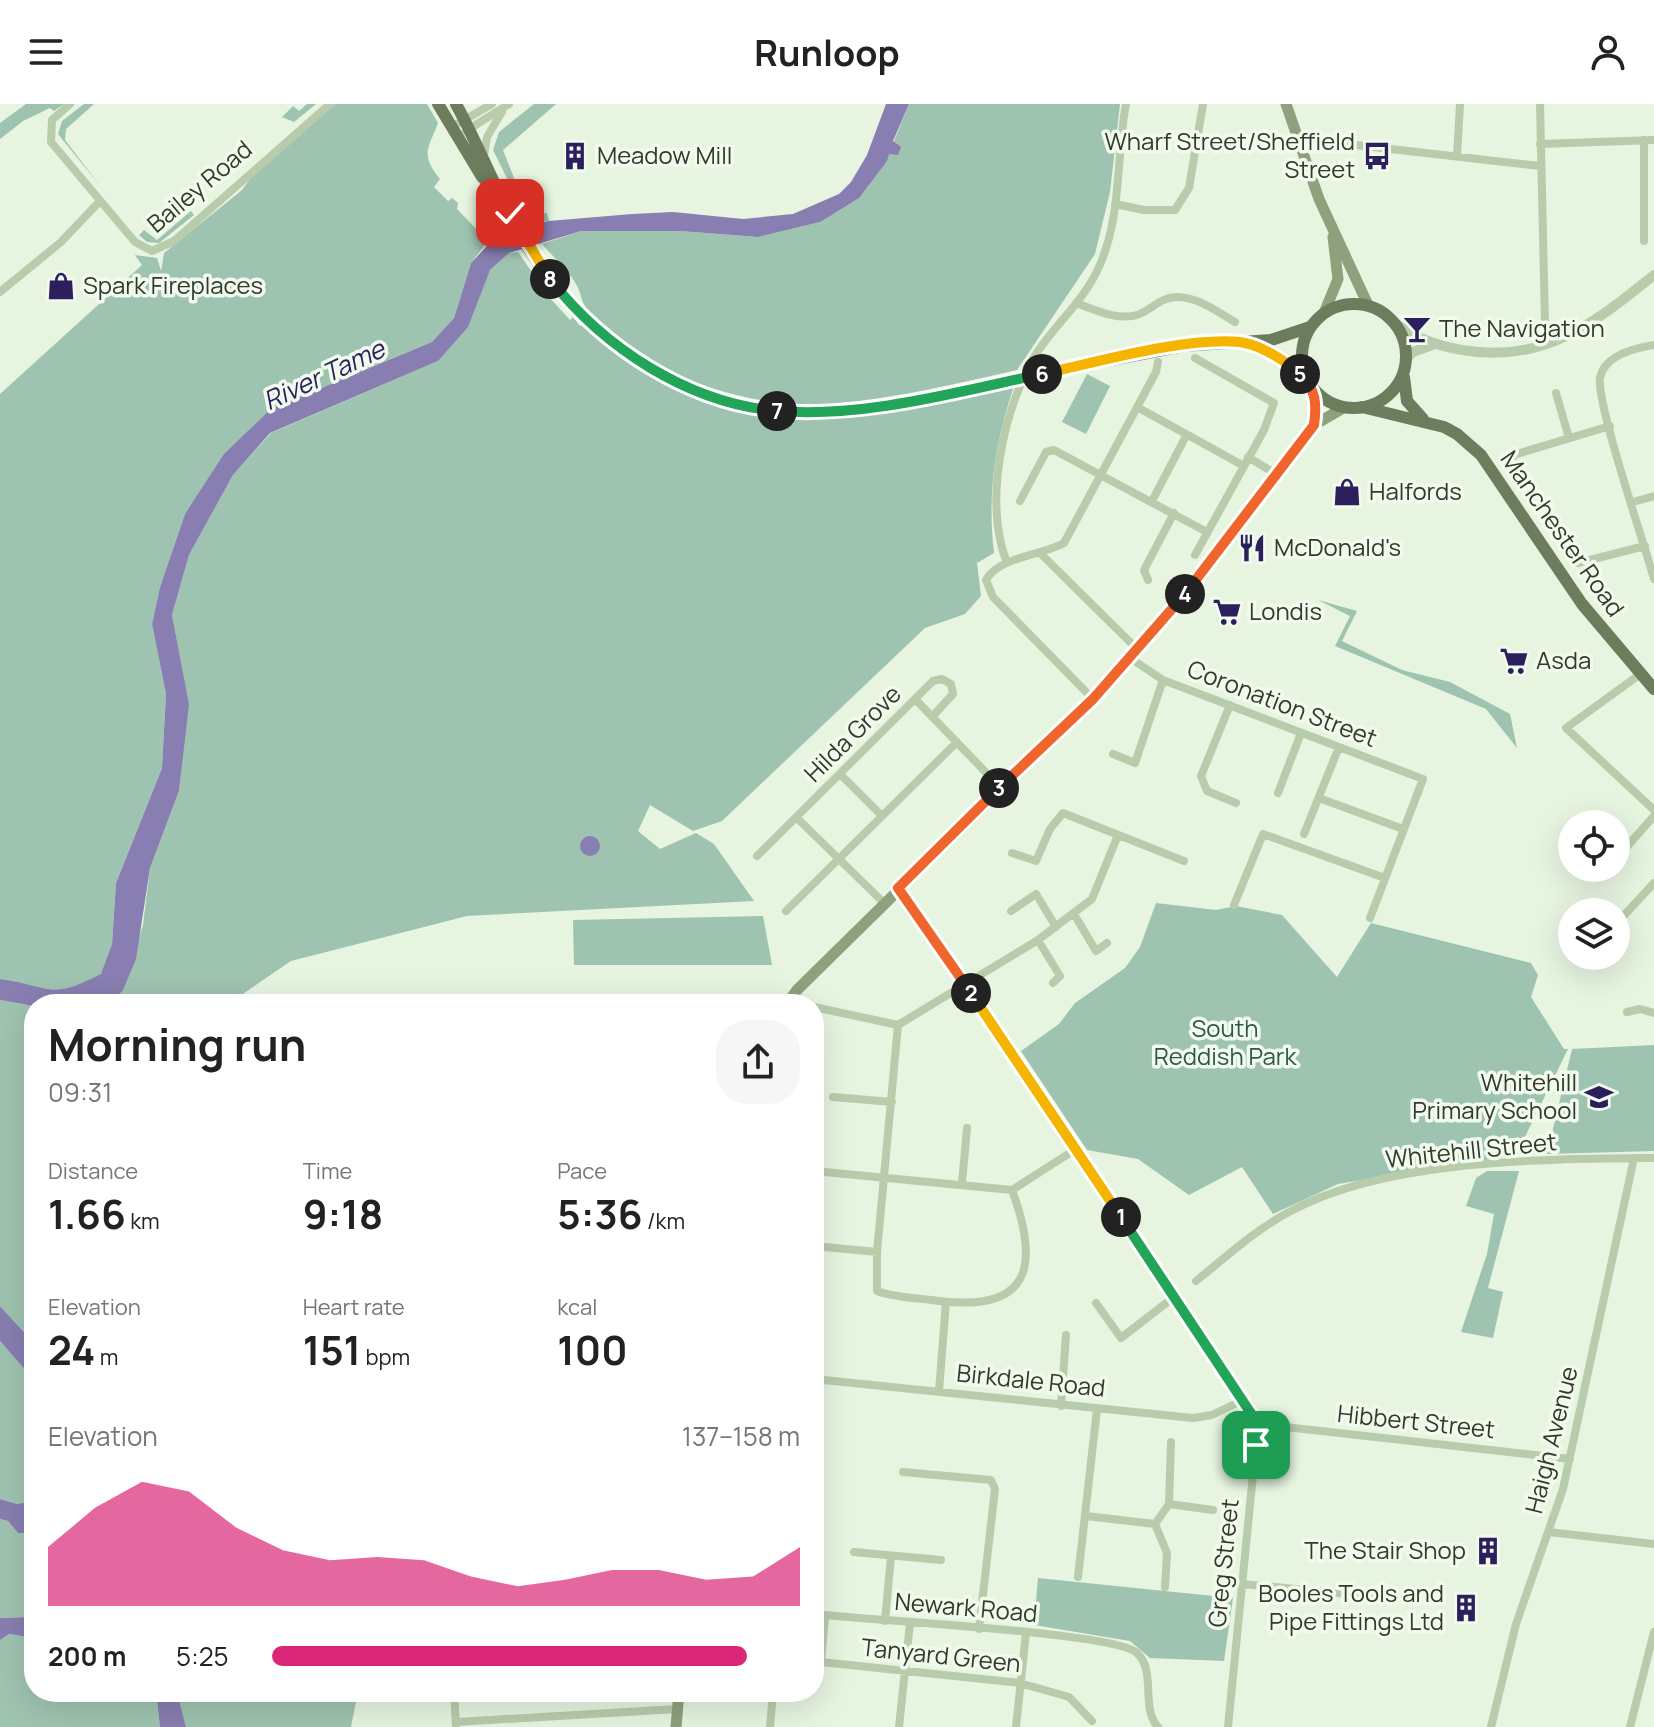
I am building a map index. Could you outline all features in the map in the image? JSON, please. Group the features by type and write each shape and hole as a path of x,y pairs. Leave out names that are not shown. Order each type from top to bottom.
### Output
{"main road":[{"path":"438,104 482,177 497,190"},
{"path":"456,104 484,156 497,190 539,265 601,333 638,361 679,383 719,399 761,409 842,411 983,387 1183,346 1271,340 1310,327 1324,313 1338,306 1368,305"},
{"path":"1286,104 1300,147 1368,305 1395,323 1406,348 1407,401 1423,419"},
{"path":"1324,313 1338,279 1329,218"},
{"path":"1310,327 1302,355 1315,400 1314,425"},
{"path":"1241,342 1276,356 1331,402 1345,407 1362,407 1388,395 1405,366"},
{"path":"799,994 898,888 1093,699 1203,572 1314,425 1345,407"},
{"name":"Manchester Road","path":"1362,407 1423,419 1454,431 1481,455 1582,604 1654,689"},
{"path":"676,1727 678,1702"}],"street":[{"name":"Bailey Road","path":"70,104 52,120 49,136 139,246 152,251 165,248 330,104"},
{"path":"454,132 492,104"},
{"path":"1007,563 997,536 996,505 1000,462 1015,397 1037,353 1099,268 1115,204 1126,104"},
{"path":"1115,204 1144,210 1175,210 1189,188 1203,104"},
{"path":"1457,156 1460,104"},
{"path":"1540,104 1545,323"},
{"path":"467,124 507,106"},
{"path":"484,156 487,137 507,106"},
{"path":"1644,140 1649,200 1644,241"},
{"path":"1540,144 1654,140"},
{"path":"1300,147 1321,141 1540,166"},
{"path":"0,292 61,242 100,201"},
{"path":"1395,323 1435,344 1507,356 1537,350 1568,335 1654,275"},
{"path":"1076,303 1124,316 1137,315 1159,301 1177,297 1195,300 1235,322"},
{"path":"1405,366 1413,352 1435,344"},
{"path":"1654,345 1635,348 1608,362 1600,377 1610,426 1654,578"},
{"path":"1195,358 1274,403 1195,555"},
{"path":"1093,699 987,589 990,573 1007,563 1064,543 1158,362"},
{"path":"1556,393 1569,438"},
{"path":"1137,407 1186,436 1276,474"},
{"path":"1523,475 1508,453 1610,426"},
{"path":"1152,501 1186,436"},
{"path":"1020,501 1046,452 1054,450 1205,531"},
{"path":"1633,502 1654,496"},
{"path":"1148,580 1144,570 1174,513"},
{"path":"1578,563 1645,546"},
{"name":"Coronation Street","path":"1040,553 1134,654 1163,680 1423,779 1403,829"},
{"path":"1630,842 1654,813 1566,728 1639,675"},
{"name":"Hilda Grove","path":"757,856 933,681 942,679 951,684 953,694 932,717"},
{"path":"1113,754 1135,763 1163,680"},
{"path":"915,699 1000,787"},
{"path":"1230,705 1201,776 1207,791 1236,803"},
{"path":"1278,793 1301,733"},
{"path":"786,911 957,742"},
{"path":"1304,834 1339,747"},
{"path":"840,774 882,816"},
{"path":"1319,798 1403,829 1370,918"},
{"path":"1012,853 1036,861 1050,829 1063,813 1184,861"},
{"path":"797,818 884,903"},
{"path":"1234,905 1263,834 1385,878"},
{"path":"824,1009 898,1025 1038,940 1092,899 1118,835"},
{"path":"1630,909 1654,883"},
{"path":"898,888 1258,1424"},
{"path":"1011,911 1036,894 1056,927"},
{"path":"1074,914 1096,951 1107,943"},
{"path":"1038,940 1060,976 1053,983"},
{"path":"1627,1012 1640,1009 1654,1013"},
{"path":"898,1025 877,1252 877,1291 946,1302 983,1304 1017,1287 1025,1271 1026,1251 1012,1190"},
{"path":"833,1097 892,1102"},
{"path":"962,1183 967,1128"},
{"path":"824,1172 1012,1190 1076,1149"},
{"name":"Haigh Avenue","path":"1491,1727 1516,1624 1549,1532 1570,1459 1634,1158"},
{"name":"Whitehill Street","path":"1196,1281 1261,1230 1322,1197 1372,1181 1506,1163 1654,1158"},
{"path":"824,1247 877,1252"},
{"path":"1096,1303 1121,1338 1174,1297"},
{"path":"939,1391 946,1302"},
{"path":"1061,1406 1066,1335"},
{"name":"Birkdale Road","path":"824,1380 1193,1418 1212,1415 1241,1401"},
{"path":"1078,1577 1097,1409"},
{"name":"Hibbert Street","path":"1258,1424 1570,1459"},
{"name":"Greg Street","path":"1228,1727 1258,1424"},
{"path":"1155,1524 1169,1504 1171,1442"},
{"path":"903,1472 991,1480 995,1489 979,1629"},
{"path":"1169,1504 1213,1510"},
{"path":"1086,1516 1155,1524"},
{"path":"1155,1524 1167,1553 1165,1587"},
{"path":"1549,1532 1654,1544"},
{"path":"854,1552 941,1560"},
{"path":"885,1621 891,1556"},
{"path":"1242,1584 1370,1596"},
{"name":"Newark Road","path":"825,1616 1115,1643 1133,1649 1144,1660 1150,1704 1158,1727"},
{"name":"Tanyard Green","path":"824,1628 825,1616"},
{"path":"899,1727 910,1623"},
{"path":"1630,1727 1654,1632"},
{"path":"1016,1727 1026,1633"},
{"name":"Tanyard Green","path":"824,1662 1020,1683 1069,1697 1092,1721"},
{"path":"455,1702 456,1724 677,1709"},
{"path":"770,1727 772,1702"}],"green space":[{"path":"26,104 64,104 54,111 50,108 23,121 0,139 0,123"},
{"path":"84,104 94,104 66,129 65,140 101,187 58,134 62,121"},
{"path":"307,104 316,104 294,122 282,117 293,106 299,111"},
{"path":"335,104 427,104 438,123 428,151 430,163 440,179 434,187 448,201 452,198 458,203 457,209 488,241 471,263 454,318 432,342 271,409 185,514 160,587 152,624 166,694 162,768 116,883 112,944 101,975 60,990 0,979 0,394 142,265 135,255 157,258 161,271 164,253 242,190 255,172"},
{"path":"534,104 556,104 503,150 525,206 532,215 547,213 549,221 530,225 493,150 499,132"},
{"path":"909,104 1120,104 1110,192 1095,254 1017,370 861,401 804,404 737,395 672,372 642,356 615,336 587,310 574,280 542,244 581,231 680,231 758,237 820,222 889,153"},
{"path":"191,211 194,215 159,243 147,242 139,235 144,230 157,240"},
{"path":"518,252 549,297 570,320 573,317 580,326 583,324 632,363 682,390 734,407 787,416 842,416 898,411 1014,386 994,468 994,553 977,563 981,596 965,614 925,628 722,821 693,831 650,805 638,831 660,849 696,833 714,844 754,901 467,916 291,961 243,994 120,994 143,925 150,868 179,791 188,700 172,615 189,555 233,475 271,433 438,361 490,270 509,253"},
{"path":"1087,374 1110,386 1086,434 1062,422"},
{"path":"1318,600 1357,611 1342,641 1402,670 1450,682 1510,714 1517,748 1486,709 1335,646 1350,616"},
{"name":"South Reddish Park","path":"1156,903 1216,910 1236,906 1282,915 1337,977 1371,923 1531,963 1538,975 1531,997 1564,1049 1568,1049 1516,1155 1338,1184 1273,1214 1242,1167 1189,1195 1138,1159 1087,1150 1021,1051 1059,1024 1075,1003 1125,968 1140,947"},
{"path":"763,916 772,965 574,965 573,920"},
{"path":"0,1000 24,1004 24,1332 0,1306"},
{"name":"Whitehill Primary School","path":"1654,1045 1654,1151 1547,1154 1572,1049"},
{"path":"1487,1171 1519,1171 1488,1288 1503,1292 1493,1338 1461,1332 1487,1254 1494,1214 1466,1206 1476,1178"},
{"path":"0,1341 24,1369 24,1503 0,1499"},
{"path":"0,1519 8,1521 18,1533 24,1533 24,1617 0,1618"},
{"path":"1038,1578 1233,1598 1224,1661 1150,1658 1130,1641 1034,1625"},
{"path":"9,1634 24,1636 24,1702 157,1702 160,1727 0,1727 0,1640"},
{"path":"180,1702 356,1702 351,1727 186,1727"}],"shaded area":[{"path":"886,104 909,104 893,141 901,147 898,155 889,154 859,198 820,222 758,237 680,231 581,231 509,253 490,270 468,327 438,361 270,433 233,475 189,555 172,615 189,704 179,791 150,868 136,959 123,990 120,994 24,994 24,1004 0,1000 0,979 60,989 101,974 112,944 116,883 162,768 166,694 152,624 160,587 185,514 224,454 271,409 432,342 454,318 471,263 498,234 549,221 632,214 673,212 743,219 793,214 839,194 851,182 867,155"},
{"path":"590,836 597,839 600,846 597,853 590,856 583,853 580,846 583,839"},
{"path":"0,1306 24,1332 24,1369 0,1341"},
{"path":"0,1499 24,1503 24,1533 18,1533 8,1521 0,1519"},
{"path":"24,1617 24,1636 9,1634 0,1640 0,1618"},
{"path":"157,1702 180,1702 186,1727 160,1727"}],"place":[{"name":"Meadow Mill","path":"575,156"},
{"name":"Wharf Street/Sheffield Street","path":"1377,156"},
{"name":"Spark Fireplaces","path":"61,286"},
{"name":"The Navigation","path":"1417,329"},
{"name":"Halfords","path":"1347,492"},
{"name":"McDonald's","path":"1252,548"},
{"name":"Londis","path":"1227,612"},
{"name":"Asda","path":"1514,661"},
{"name":"Whitehill Primary School","path":"1599,1097"},
{"name":"The Stair Shop","path":"1488,1551"},
{"name":"Booles Tools and Pipe Fittings Ltd","path":"1466,1608"}],"route":[{"path":"510,213 539,265 601,333 638,361 679,383 719,399 761,409 799,413 897,404 1183,346 1241,342 1276,356 1310,383 1315,400 1314,425 1246,511 1203,572 1093,699 898,888 1047,1105 1258,1424 1256,1445"}],"water label":[{"name":"River Tame","path":"324,375"}]}
